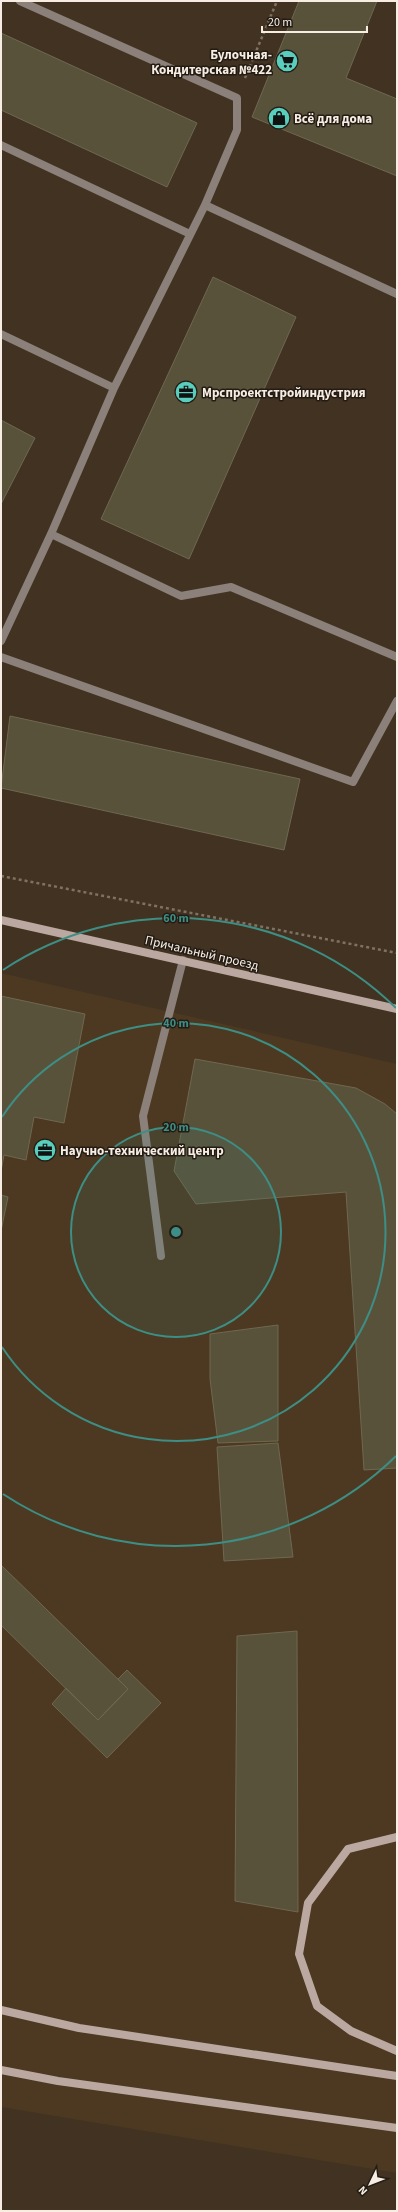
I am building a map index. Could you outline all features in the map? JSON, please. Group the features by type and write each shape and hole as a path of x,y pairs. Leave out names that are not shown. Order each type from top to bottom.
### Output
{"street":[{"name":"Причальный проезд","path":"1,920 397,1009"},
{"path":"397,1837 348,1849 308,1903 299,1954 317,2006 351,2031 397,2051"},
{"path":"1,2010 79,2028 397,2076"},
{"path":"1,2070 58,2081 397,2128"}],"lane":[{"path":"1,641 51,534 114,388 205,205 237,130 237,98 20,1"},
{"path":"1,145 190,234"},
{"path":"205,205 397,294"},
{"path":"1,334 114,388"},
{"path":"51,534 181,596 231,587 397,657"},
{"path":"1,657 353,782 397,701"},
{"path":"160,1256 143,1116 183,960"}],"path":[{"path":"237,98 277,1"},
{"path":"1,876 397,954"}],"shaded area":[{"path":"1,973 397,1064 397,2173 1,2107"}],"building":[{"path":"299,1 377,1 346,78 397,99 397,176 252,117"},
{"path":"1,33 197,123 167,187 1,110"},
{"path":"213,277 296,317 189,559 101,519"},
{"path":"1,420 35,438 1,504"},
{"path":"10,716 300,779 284,850 1,788"},
{"path":"1,996 85,1014 64,1123 34,1117 26,1160 4,1155 1,1171"},
{"path":"195,1059 356,1088 385,1104 397,1114 397,1468 364,1470 346,1192 196,1204 174,1171"},
{"path":"1,1195 8,1197 1,1231"},
{"path":"278,1325 278,1441 218,1443 210,1379 210,1334"},
{"path":"278,1443 293,1557 224,1561 217,1447"},
{"path":"1,1565 128,1689 98,1720 1,1625"},
{"path":"297,1631 298,1912 235,1901 237,1636"},
{"path":"127,1670 161,1703 107,1758 52,1704 66,1688 98,1720 128,1689 118,1679"}],"place":[{"name":"Булочная- Кондитерская №422","path":"287,61"},
{"name":"Всё для дома","path":"279,118"},
{"name":"Мрспроектстройиндустрия","path":"186,392"},
{"name":"Научно-технический центр","path":"45,1150"}]}
